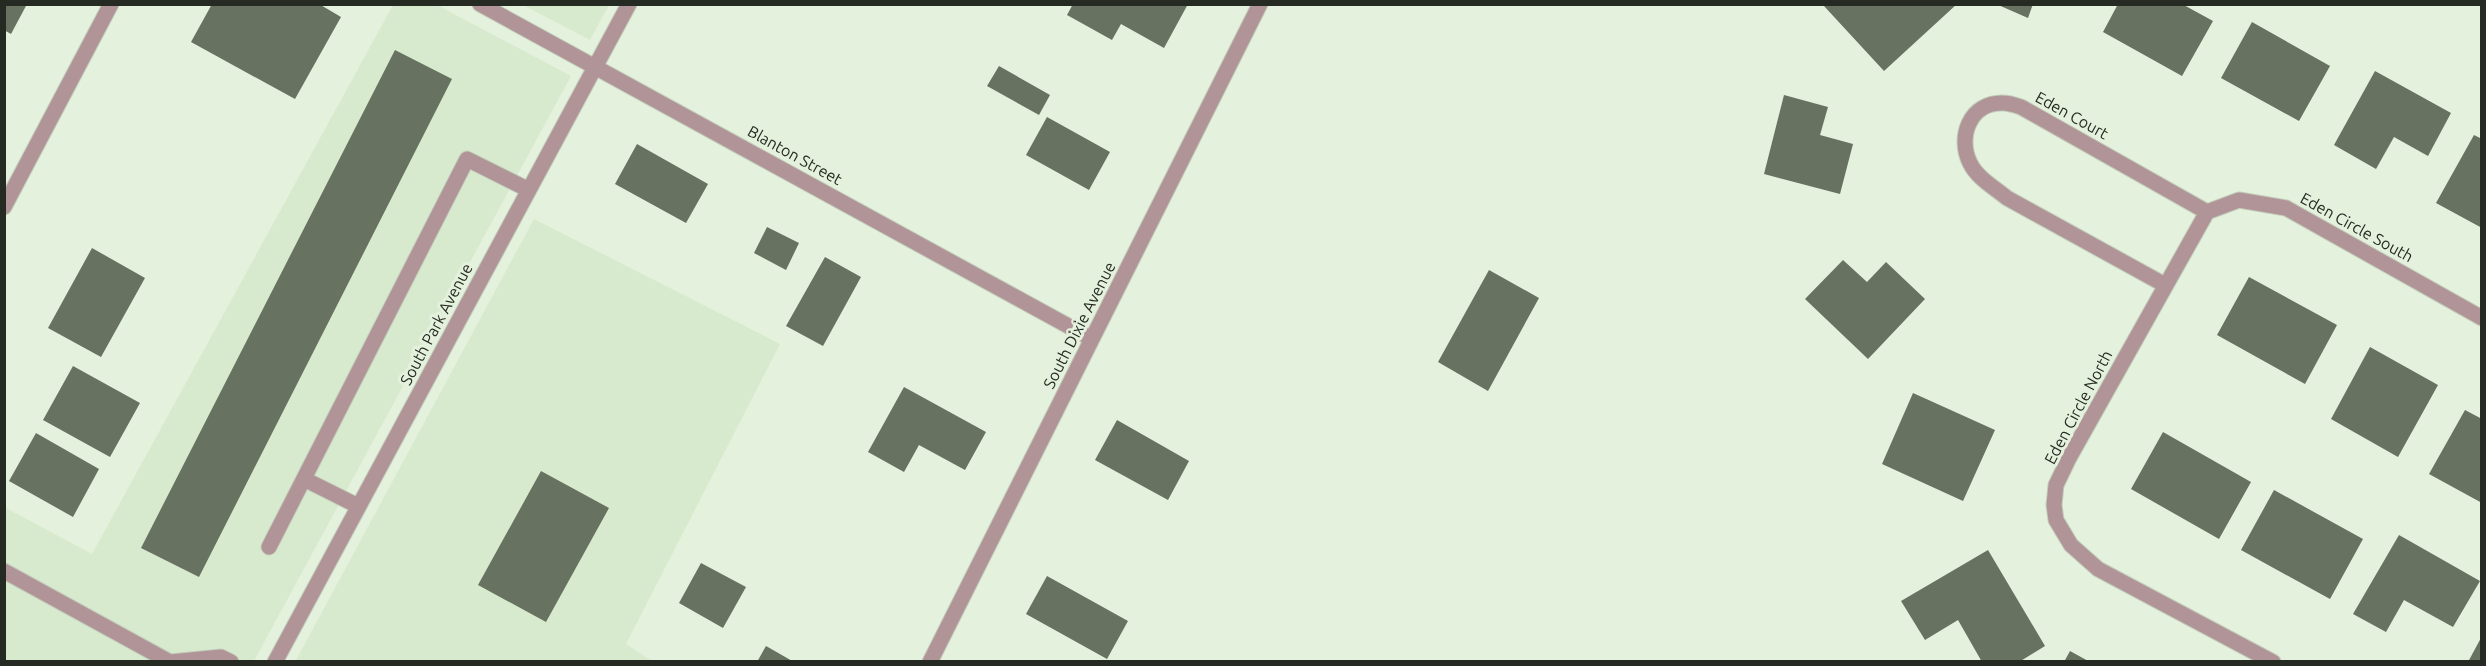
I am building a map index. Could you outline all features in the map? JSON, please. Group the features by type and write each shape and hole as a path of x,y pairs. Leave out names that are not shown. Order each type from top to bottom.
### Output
{"street":[{"path":"4,207 111,4"},
{"name":"Blanton Street","path":"480,4 1092,339"},
{"name":"South Park Avenue","path":"275,662 628,4"},
{"name":"South Dixie Avenue","path":"930,662 1260,4"},
{"name":"Eden Court","path":"2165,285 2007,198 1987,182 1971,165 1967,153 1964,136 1968,122 1991,104 2004,103 2021,107 2207,212"},
{"path":"268,547 467,159 529,190"},
{"name":"Eden Circle South","path":"2207,212 2239,200 2286,208 2481,318"},
{"name":"Eden Circle North","path":"2207,212 2056,484 2054,505 2056,520 2071,545 2098,569 2272,662"},
{"path":"304,479 358,506"},
{"path":"4,571 170,662 221,657 231,662"}],"shaded area":[{"path":"393,5 437,5 571,76 254,661 5,661 4,507 92,554"},
{"path":"523,5 609,5 590,40"},
{"path":"534,219 780,344 626,644 652,661 295,662"}],"building":[{"path":"4,4 27,4 11,34 4,30"},
{"path":"212,4 319,4 341,17 295,99 191,42"},
{"path":"1073,4 1188,4 1164,48 1121,24 1112,40 1067,15"},
{"path":"1825,4 1957,4 1884,71 1824,6"},
{"path":"1996,4 2033,4 2028,18"},
{"path":"2118,4 2182,4 2213,21 2182,76 2103,32"},
{"path":"2252,22 2330,66 2299,121 2221,78"},
{"path":"395,50 452,79 199,577 141,548"},
{"path":"999,66 1050,95 1039,115 987,86"},
{"path":"2375,71 2451,113 2428,156 2394,137 2376,169 2334,145"},
{"path":"1784,95 1828,107 1820,135 1853,144 1840,194 1764,174"},
{"path":"1047,117 1110,152 1089,190 1026,155"},
{"path":"2474,135 2482,139 2482,228 2436,203"},
{"path":"637,144 708,184 686,223 615,184"},
{"path":"767,227 799,243 786,270 754,253"},
{"path":"92,248 145,278 101,357 48,328"},
{"path":"825,257 861,277 823,346 786,326"},
{"path":"1843,260 1867,282 1886,262 1925,299 1868,359 1805,299"},
{"path":"1489,270 1539,298 1488,391 1438,362"},
{"path":"2249,277 2337,325 2305,384 2217,335"},
{"path":"2370,347 2438,385 2398,457 2331,419"},
{"path":"73,366 140,403 110,457 43,420"},
{"path":"904,387 986,432 965,470 919,445 904,472 868,452"},
{"path":"1913,393 1995,430 1963,501 1882,464"},
{"path":"2465,410 2482,419 2482,503 2429,474"},
{"path":"1117,420 1189,461 1168,500 1095,460"},
{"path":"2163,432 2251,482 2219,539 2131,489"},
{"path":"36,433 99,469 73,517 9,481"},
{"path":"541,471 609,508 546,622 478,585"},
{"path":"2274,490 2363,539 2330,599 2241,550"},
{"path":"2399,535 2480,581 2453,627 2404,600 2386,632 2353,614"},
{"path":"1988,550 2045,646 2019,662 1982,662 1958,620 1925,640 1901,601"},
{"path":"701,563 746,587 723,628 679,603"},
{"path":"1047,576 1128,621 1107,659 1026,614"},
{"path":"2482,636 2482,662 2468,662"},
{"path":"766,646 794,662 757,662"},
{"path":"2070,651 2090,662 2064,662"}]}
